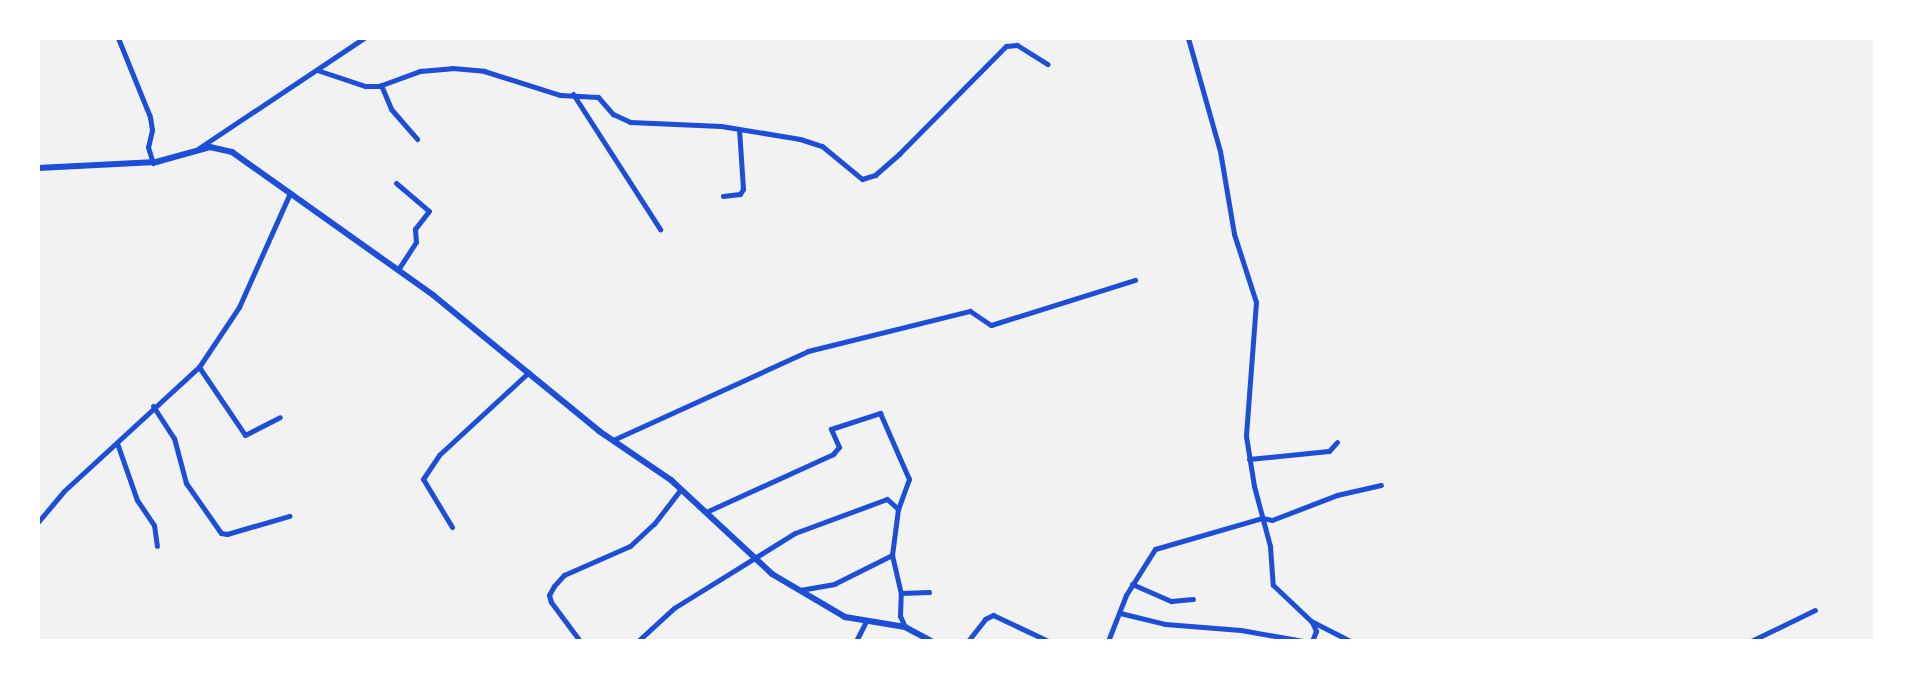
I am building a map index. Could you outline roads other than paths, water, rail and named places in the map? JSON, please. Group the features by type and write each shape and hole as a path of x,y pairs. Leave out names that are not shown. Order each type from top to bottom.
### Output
{"street":[{"path":"118,38 150,117 152,130 148,147 153,163"},
{"path":"38,168 153,163 199,148 364,38"},
{"path":"1188,38 1220,151 1234,234 1256,302 1246,416 1249,459 1270,546 1273,585 1311,621 1350,641"},
{"path":"317,70 365,86 381,85 420,71 452,68 484,71 521,80 539,89 598,97 613,114 630,122 739,129 822,146 862,179 875,175 899,154 1006,46 1017,45 1047,64"},
{"path":"381,85 391,109 417,139"},
{"path":"573,94 660,229"},
{"path":"723,196 740,194 743,189 739,129"},
{"path":"199,148 232,152 398,270 613,440 681,489 755,559 799,590 845,617 905,627 931,641"},
{"path":"396,183 429,211 415,229 416,242 398,270"},
{"path":"38,522 64,491 199,367 239,307 290,193"},
{"path":"613,440 808,351 970,311 991,325 1135,280"},
{"path":"199,367 245,435 280,417"},
{"path":"452,527 423,479 439,455 529,372"},
{"path":"153,406 174,438 186,483 221,533 227,534 289,516"},
{"path":"705,512 833,454 839,447 831,429 880,413 909,479 898,509 892,555 901,593 900,616 905,627"},
{"path":"1249,459 1329,451 1337,442"},
{"path":"117,443 137,500 154,525 157,546"},
{"path":"1108,641 1132,584 1155,549 1262,518 1272,520 1337,495 1381,485"},
{"path":"580,641 551,602 549,595 554,586 564,575 630,546 654,524 681,489"},
{"path":"638,641 674,608 795,533 887,499 898,509"},
{"path":"799,590 834,584 892,555"},
{"path":"1132,584 1171,601 1193,599"},
{"path":"901,593 929,592"},
{"path":"1751,641 1815,610"},
{"path":"1120,613 1165,624 1241,630 1303,641"},
{"path":"968,641 985,619 993,615 1048,641"},
{"path":"856,641 866,621"},
{"path":"1311,621 1316,631 1312,641"}]}
